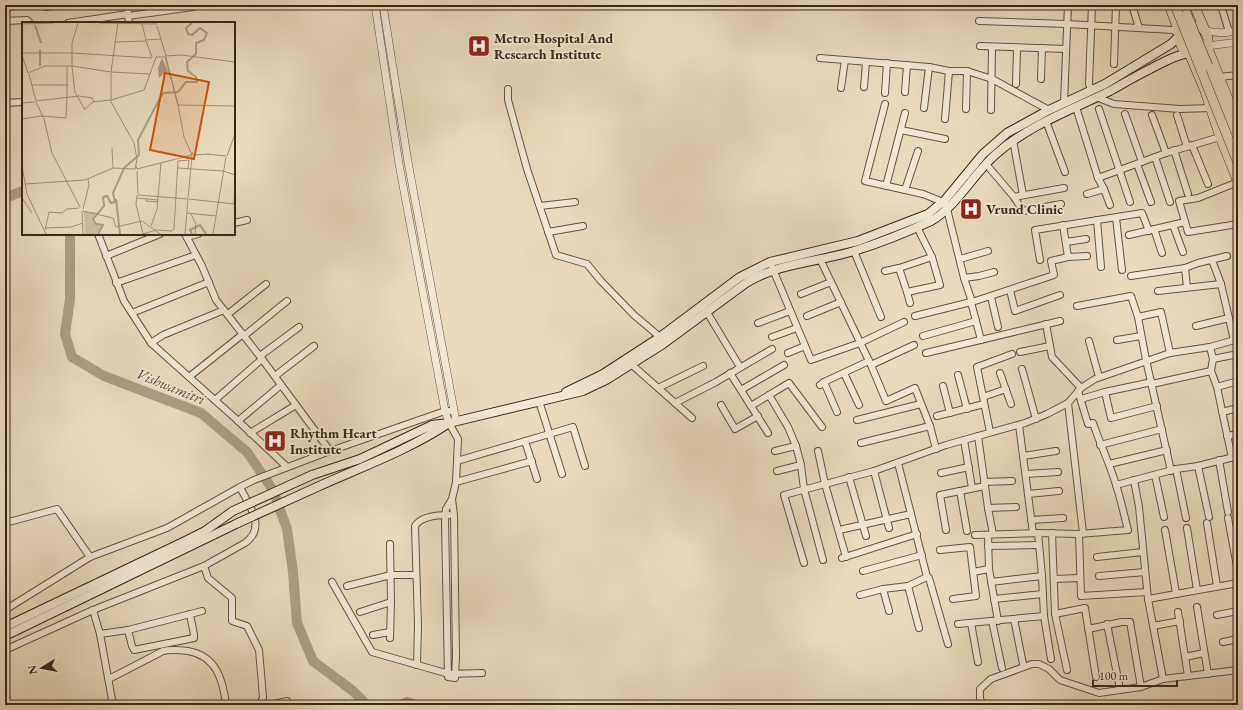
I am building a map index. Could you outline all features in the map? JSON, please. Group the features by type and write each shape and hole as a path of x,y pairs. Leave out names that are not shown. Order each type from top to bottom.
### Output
{"main road":[{"path":"1169,5 1180,35 1180,44 1188,53 1205,91 1220,137 1238,182"},
{"path":"1175,5 1238,163"},
{"path":"1183,5 1238,145"},
{"path":"1194,5 1208,38 1207,46 1238,124"},
{"path":"558,396 603,374 704,308 758,276 771,266 858,241 928,214 945,205 986,164 1013,140 1036,126 1076,107 1105,84 1171,44 1189,26 1197,26 1204,30"},
{"path":"771,266 820,259 854,251 918,227 939,216 971,167 1007,133 1064,103 1094,93 1176,55 1188,53 1197,54 1207,46"},
{"path":"5,627 184,542 233,511 312,475 366,456 432,425 452,422 558,396 583,392 606,380 663,344 704,308"},
{"path":"5,636 238,523 409,445 452,422"}],"street":[{"path":"46,7 58,5"},
{"path":"127,5 129,18"},
{"path":"375,5 400,164 445,411 452,422 458,439 456,482 452,499 446,509 449,678 454,678 455,674 454,515 452,499"},
{"path":"383,5 406,150 453,411 452,422"},
{"path":"1064,103 1068,5"},
{"path":"1092,5 1089,84 1094,93 1114,104 1180,109 1211,108"},
{"path":"1114,64 1116,5"},
{"path":"1132,5 1139,28"},
{"path":"1221,5 1229,32"},
{"path":"80,22 129,18 193,7"},
{"path":"5,21 27,20 29,22"},
{"path":"979,21 1173,30 1180,35"},
{"path":"1204,30 1213,33 1238,31"},
{"path":"1207,46 1238,42"},
{"path":"980,46 1066,49"},
{"path":"991,110 992,47"},
{"path":"1016,84 1017,48"},
{"path":"1041,79 1042,48"},
{"path":"820,58 928,67 949,71 968,71 992,79 1049,110"},
{"path":"841,88 845,60"},
{"path":"864,87 866,62"},
{"path":"885,93 887,64"},
{"path":"905,92 907,65"},
{"path":"924,108 928,67"},
{"path":"945,119 949,71"},
{"path":"966,109 968,71"},
{"path":"1219,77 1238,75"},
{"path":"508,89 508,100 527,169 556,255 586,264 628,309 660,338"},
{"path":"5,103 22,102"},
{"path":"885,104 865,181 923,194 945,205 982,340"},
{"path":"1076,107 1098,178 1110,205"},
{"path":"1098,109 1130,202"},
{"path":"886,186 905,113"},
{"path":"1125,114 1150,202"},
{"path":"1152,115 1166,153"},
{"path":"1177,115 1208,184"},
{"path":"1046,121 1065,172"},
{"path":"901,130 945,139"},
{"path":"1098,178 1174,150 1220,137"},
{"path":"1013,140 1023,195"},
{"path":"1174,150 1188,194"},
{"path":"905,190 918,151"},
{"path":"1155,157 1170,202"},
{"path":"986,164 1014,197 1023,211 1061,204"},
{"path":"1238,182 1198,198 1179,201 1188,232 1238,224"},
{"path":"1014,197 1064,188"},
{"path":"1087,194 1104,189"},
{"path":"540,206 575,202"},
{"path":"1040,260 1035,230 1142,213 1152,230 1162,253"},
{"path":"1116,218 1122,270"},
{"path":"235,223 246,220"},
{"path":"1097,220 1101,267"},
{"path":"1129,236 1185,222"},
{"path":"1063,225 1068,257"},
{"path":"1173,225 1183,252"},
{"path":"548,232 583,226"},
{"path":"907,292 940,285 932,257 918,227"},
{"path":"98,235 124,301 151,344 238,421 286,468"},
{"path":"106,256 158,235"},
{"path":"186,236 209,282 216,300 330,450"},
{"path":"1066,242 1086,239"},
{"path":"960,259 988,250"},
{"path":"854,251 881,317"},
{"path":"116,283 196,255"},
{"path":"915,316 991,297 1054,275 1051,261 1068,257 1087,256"},
{"path":"1131,276 1185,268 1198,262 1227,256"},
{"path":"885,271 932,257"},
{"path":"820,259 870,363 886,401 915,388 930,426 936,449"},
{"path":"804,563 784,495 874,471 964,440 1036,419 1068,403 1079,390 1095,379 1146,360 1170,353 1210,347 1236,340 1221,284 1212,260"},
{"path":"771,266 811,360 860,343 904,322"},
{"path":"899,268 910,303"},
{"path":"1185,268 1187,288"},
{"path":"964,278 994,272"},
{"path":"132,313 209,282"},
{"path":"801,294 832,282"},
{"path":"151,344 163,335 226,312 266,284"},
{"path":"1158,291 1221,284"},
{"path":"1010,290 1015,311 1060,295"},
{"path":"1077,306 1131,296 1138,317 1146,360 1167,450 1174,470 1186,518"},
{"path":"991,297 998,327"},
{"path":"189,377 287,302"},
{"path":"807,316 841,302"},
{"path":"704,308 740,368"},
{"path":"758,323 790,311"},
{"path":"1138,317 1161,312 1170,353"},
{"path":"1196,326 1229,318"},
{"path":"923,336 976,321"},
{"path":"926,353 1060,321"},
{"path":"975,535 1035,533 1081,534 1128,530 1116,485 1093,423 1088,424 1079,390 1052,357 1046,324"},
{"path":"215,400 298,327"},
{"path":"772,338 797,328"},
{"path":"1117,340 1141,336"},
{"path":"1089,341 1099,377"},
{"path":"837,412 822,383 914,345"},
{"path":"275,376 314,346"},
{"path":"788,352 805,346"},
{"path":"1020,352 1050,346"},
{"path":"1116,485 1174,470 1235,457 1227,436 1217,387 1212,371 1210,347"},
{"path":"675,403 772,349"},
{"path":"990,432 977,367 1012,354"},
{"path":"1212,359 1238,354"},
{"path":"631,364 692,418"},
{"path":"741,390 784,365"},
{"path":"658,388 703,366"},
{"path":"1022,369 1036,419"},
{"path":"1081,399 1105,392 1212,371"},
{"path":"730,373 768,433"},
{"path":"844,373 858,405"},
{"path":"1000,373 1011,404"},
{"path":"958,375 967,409"},
{"path":"1217,387 1238,381"},
{"path":"751,406 789,383 822,427"},
{"path":"238,421 281,385"},
{"path":"943,386 950,413"},
{"path":"937,416 967,409 1006,389"},
{"path":"1105,392 1111,418 1157,406"},
{"path":"769,395 788,427 796,446 801,465 804,489 823,560"},
{"path":"539,401 562,474"},
{"path":"1068,403 1081,534 1081,596 1147,592"},
{"path":"857,420 922,404"},
{"path":"250,434 296,405"},
{"path":"721,405 735,429 758,416"},
{"path":"1222,412 1238,408"},
{"path":"5,610 90,557 167,528 254,480 330,450 445,411 453,411"},
{"path":"1019,425 1031,520 1038,545 1042,576 1044,616 1051,659"},
{"path":"861,443 930,426"},
{"path":"458,461 573,428 585,466"},
{"path":"1100,445 1162,429"},
{"path":"1227,436 1238,434"},
{"path":"978,436 988,508 990,535 988,546 989,569 1002,668"},
{"path":"964,440 972,488"},
{"path":"525,441 537,478"},
{"path":"775,451 796,446"},
{"path":"1109,464 1167,450"},
{"path":"818,451 825,484 839,530 844,558 917,534"},
{"path":"1023,456 1056,451"},
{"path":"1219,460 1238,572"},
{"path":"456,482 532,461"},
{"path":"898,463 927,577 929,578 948,644"},
{"path":"777,471 801,465"},
{"path":"1198,466 1208,520 1217,586"},
{"path":"941,473 969,467"},
{"path":"874,471 889,528"},
{"path":"1026,474 1058,472"},
{"path":"1155,475 1164,517"},
{"path":"849,478 866,536"},
{"path":"1134,480 1140,507 1148,599 1164,679"},
{"path":"946,530 940,495 985,484 1012,481"},
{"path":"5,650 94,610 204,566 245,543 254,534 256,529 255,520 240,487"},
{"path":"960,491 967,531"},
{"path":"1028,494 1059,491"},
{"path":"988,508 1016,507"},
{"path":"5,523 57,509 90,557"},
{"path":"839,530 911,514"},
{"path":"417,665 418,625 415,526 419,522 438,515 454,515"},
{"path":"1031,520 1063,518"},
{"path":"1187,528 1197,590"},
{"path":"1165,530 1176,593"},
{"path":"1052,533 1055,614 1067,670"},
{"path":"373,635 390,635 390,544"},
{"path":"988,546 1038,545"},
{"path":"940,550 970,547 976,596 953,599"},
{"path":"1097,557 1143,552"},
{"path":"863,571 922,555"},
{"path":"204,566 208,578 232,598 232,621 247,626 259,650 263,697 260,705 287,701"},
{"path":"973,572 989,569"},
{"path":"1099,576 1145,572"},
{"path":"347,586 390,575 416,575"},
{"path":"991,582 1042,576"},
{"path":"860,595 883,589 908,586 927,577"},
{"path":"1054,579 1080,578"},
{"path":"332,582 372,652 448,674"},
{"path":"1148,599 1238,583"},
{"path":"908,586 919,628"},
{"path":"883,589 889,611"},
{"path":"994,599 1042,594"},
{"path":"360,612 391,602"},
{"path":"1197,607 1208,674"},
{"path":"1055,614 1086,608 1096,677"},
{"path":"94,610 113,705"},
{"path":"100,634 128,630 202,611"},
{"path":"1217,615 1238,611"},
{"path":"1178,612 1188,676"},
{"path":"128,630 134,650 194,638 190,614"},
{"path":"448,614 455,614"},
{"path":"958,624 1044,616"},
{"path":"1014,619 1023,664"},
{"path":"1088,629 1107,624 1126,621 1130,622 1141,687"},
{"path":"1153,626 1180,621"},
{"path":"971,623 978,662"},
{"path":"1107,624 1120,689"},
{"path":"1223,642 1238,639"},
{"path":"109,679 163,651 171,650 194,652 209,660 219,675 225,694 226,705"},
{"path":"1185,656 1204,653"},
{"path":"982,705 980,689 991,679 1032,664 1039,664 1049,670 1060,680 1099,693 1141,687 1164,679 1238,670"},
{"path":"455,674 482,673"}],"waterway":[{"name":"Vishwamitri","path":"5,198 22,191"},
{"name":"Vishwamitri","path":"70,235 70,299 65,334 72,357 104,376 201,413 247,452 273,490 287,529 293,572 297,623 313,661 353,691 367,705"},
{"path":"400,705 407,702 417,705"}],"place":[{"name":"Metro Hospital And Research Institute","path":"479,46"},
{"name":"Vrund Clinic","path":"971,209"},
{"name":"Rhythm Heart Institute","path":"275,441"}]}
